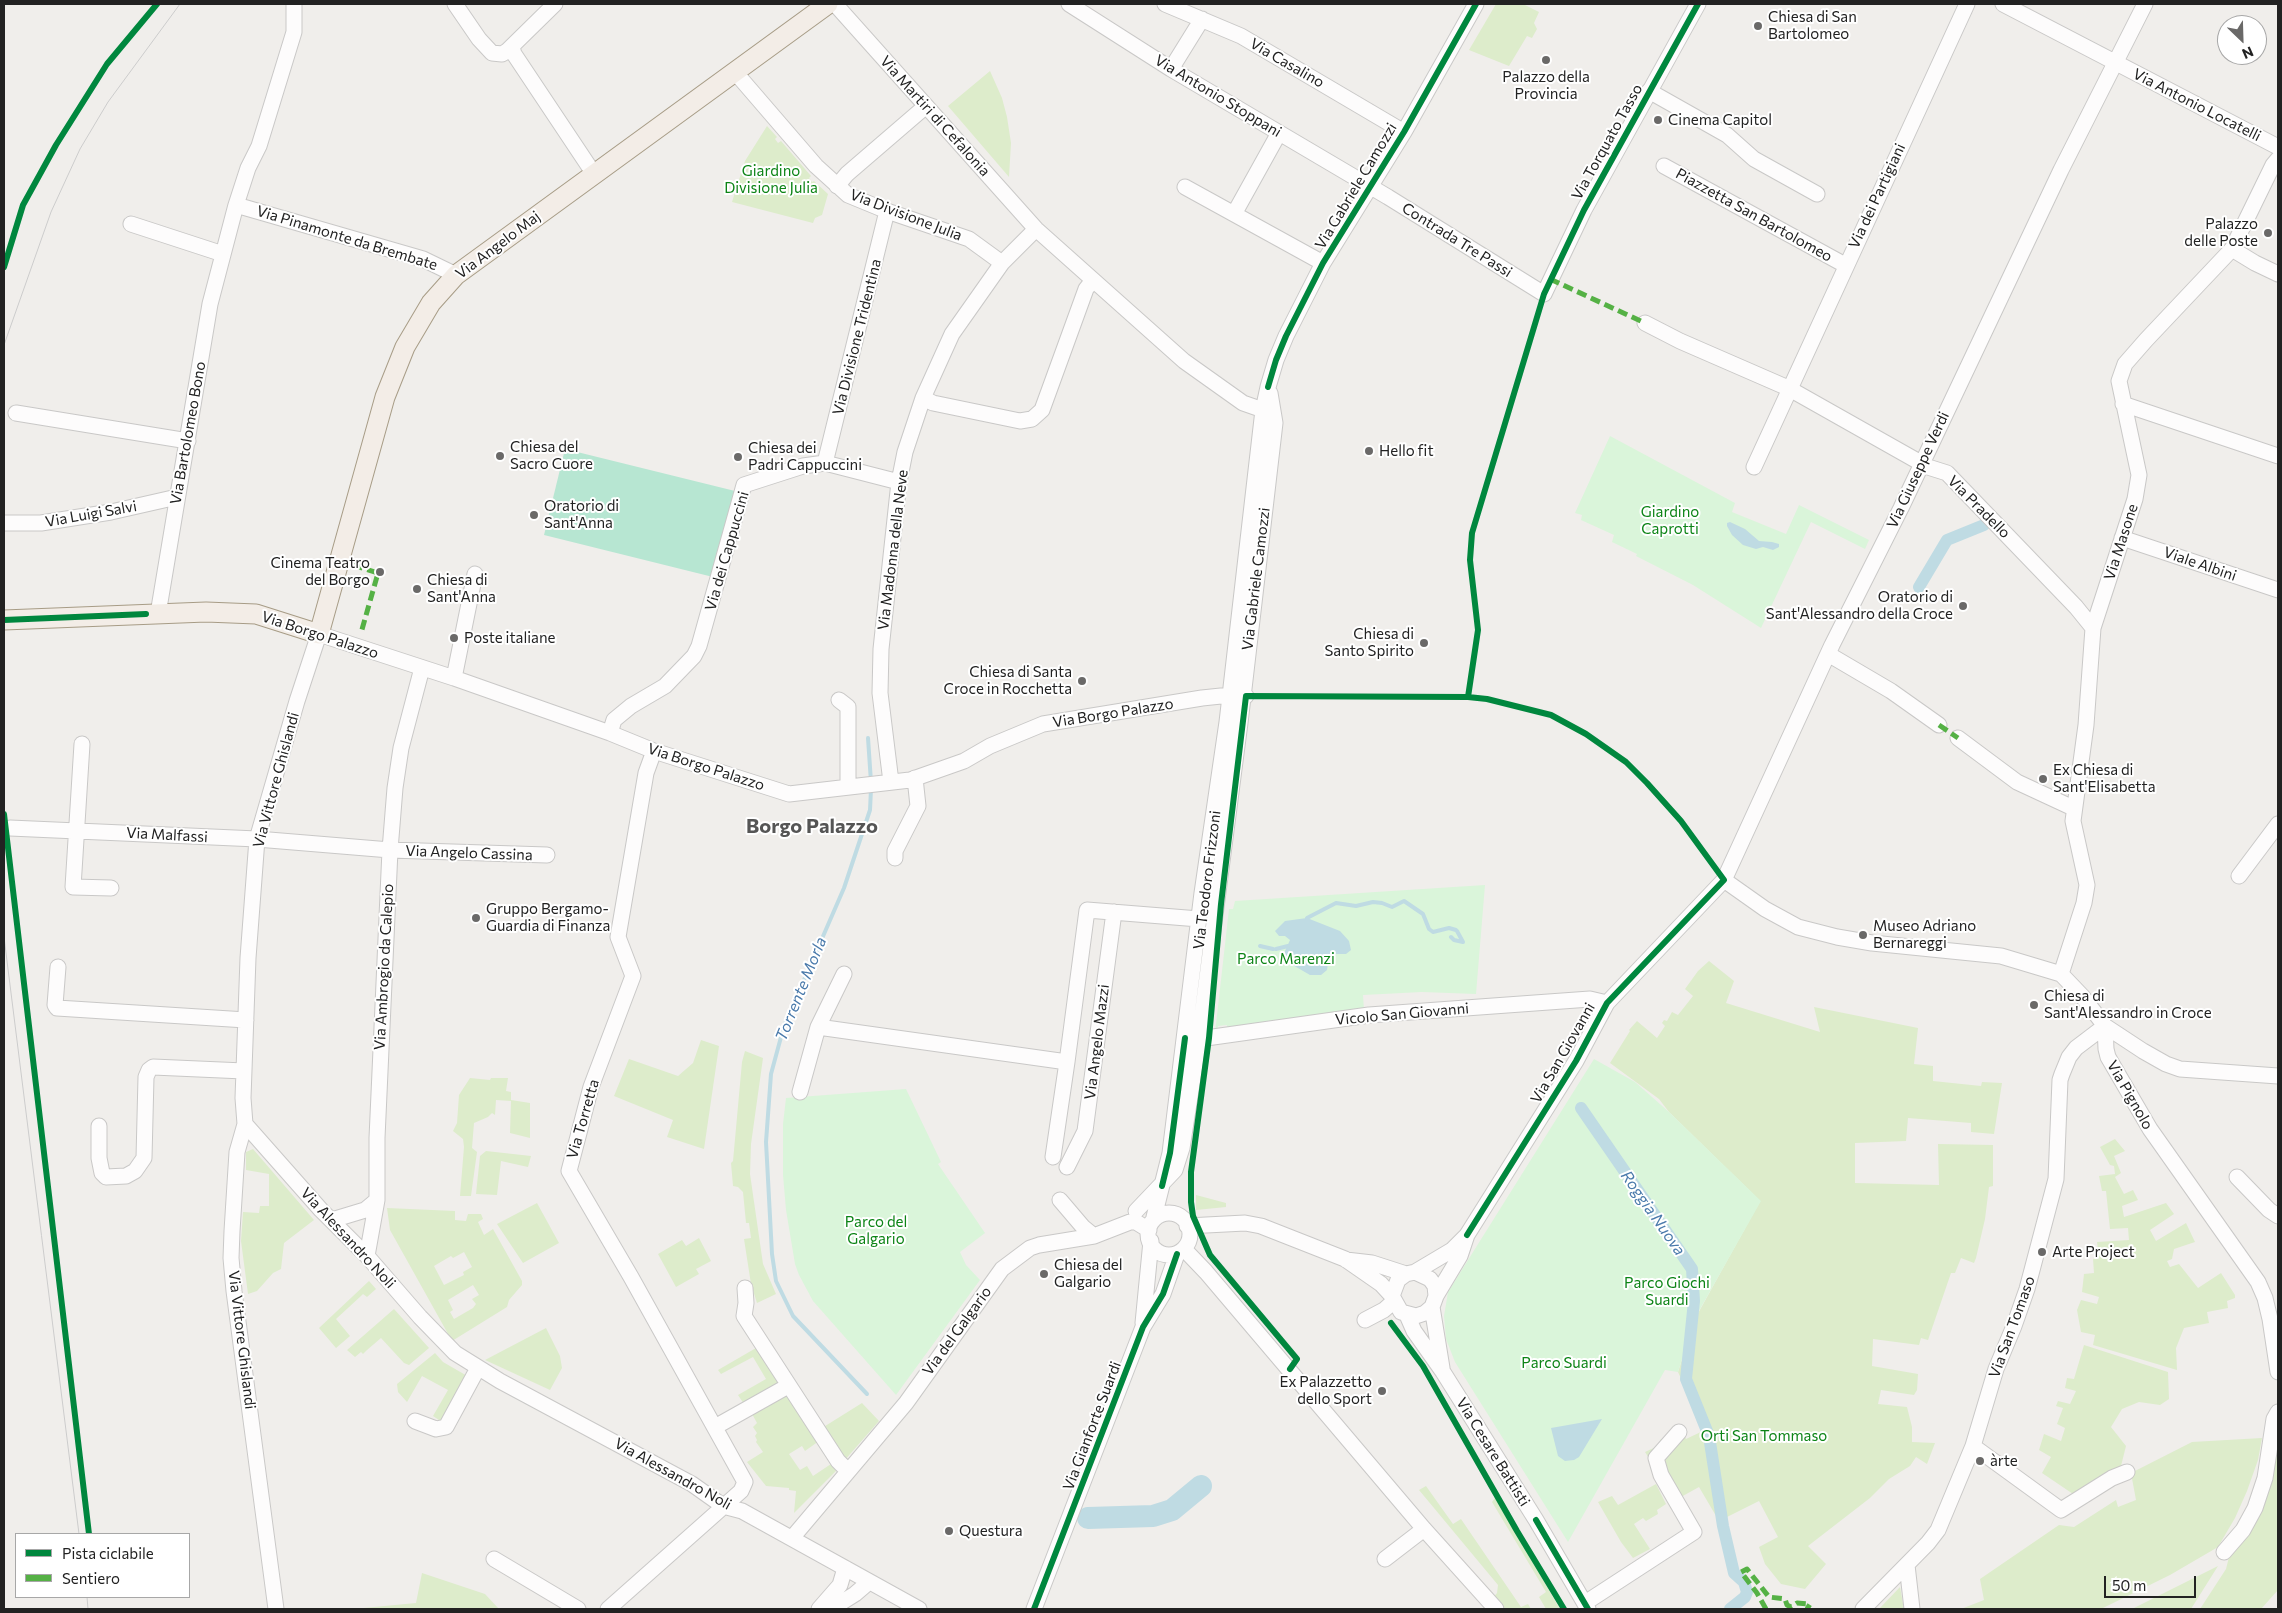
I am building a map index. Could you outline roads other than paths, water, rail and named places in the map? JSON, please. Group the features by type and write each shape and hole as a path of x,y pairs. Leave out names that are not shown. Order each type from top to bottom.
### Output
{"main road":[{"path":"803,24 804,4"},
{"name":"Via Angelo Maj","path":"319,634 385,397 404,346 431,303 456,275 828,4"},
{"name":"Via Borgo Palazzo","path":"4,620 206,612 256,614 319,634"}],"street":[{"name":"Via Bartolomeo Bono","path":"158,614 210,304 236,205 248,168 259,146 294,32 295,4 285,4 294,23"},
{"path":"456,4 479,39 492,53 502,54 512,47 555,4"},
{"name":"Via Martiri di Cefalonia","path":"835,4 1036,229"},
{"name":"Via Antonio Stoppani","path":"1069,4 1171,69 1368,187"},
{"name":"Via Casalino","path":"1165,4 1241,36 1404,132"},
{"name":"Via Gabriele Camozzi","path":"1269,458 1263,410 1276,360 1286,336 1324,263 1368,187 1404,132 1476,4"},
{"name":"Via Torquato Tasso","path":"1544,294 1567,244 1698,4"},
{"name":"Via dei Partigiani","path":"1788,388 1967,4"},
{"name":"Via Antonio Locatelli","path":"2003,4 2278,147"},
{"name":"Via Giuseppe Verdi","path":"1724,880 1828,654 1901,508 2061,170 2145,4"},
{"path":"1171,69 1202,19"},
{"path":"512,47 514,54 594,174"},
{"name":"Via Divisione Julia","path":"735,72 816,166 848,195 887,211 969,239 1002,263"},
{"path":"1650,91 1727,135 1754,159 1817,194"},
{"path":"837,186 847,174 926,106"},
{"path":"1234,214 1279,133"},
{"name":"Via Masone","path":"2062,974 2084,903 2087,885 2073,821 2086,725 2092,628 2135,498 2139,475 2119,381 2125,364 2232,249 2273,165 2278,159"},
{"name":"Piazzetta San Bartolomeo","path":"1664,166 1845,265"},
{"path":"1185,187 1324,263"},
{"name":"Contrada Tre Passi","path":"1368,187 1388,197 1544,294"},
{"name":"Via Pinamonte da Brembate","path":"236,205 423,259 456,275"},
{"name":"Via Divisione Tridentina","path":"825,463 887,211"},
{"path":"131,224 223,254"},
{"path":"1036,229 1184,361 1243,403 1263,410 1275,423"},
{"name":"Via Madonna della Neve","path":"889,782 880,693 881,649 899,482 905,452 923,398 952,334 1002,263 1036,229"},
{"path":"2232,249 2278,274"},
{"path":"923,398 934,403 1020,421 1032,419 1042,410 1086,289 1093,280"},
{"name":"Via Pradello","path":"1645,323 1680,342 1788,388 1921,463 1947,474 2076,607 2092,628"},
{"name":"Via Gabriele Camozzi","path":"1234,690 1275,423 1268,387"},
{"path":"1754,466 1788,388"},
{"path":"2123,404 2278,456"},
{"name":"Via Gabriele Camozzi","path":"1234,690 1253,424 1263,410"},
{"path":"16,413 188,441"},
{"name":"Via dei Cappuccini","path":"610,733 614,720 630,706 665,686 694,656 702,638 744,485 803,466 825,463 899,482"},
{"name":"Via Luigi Salvi","path":"4,523 41,523 111,512 177,498"},
{"name":"Viale Albini","path":"2122,538 2278,590"},
{"path":"454,678 475,574"},
{"name":"Via Borgo Palazzo","path":"319,634 454,678 610,733 654,751 789,794 915,778 956,764 990,746 1043,724 1202,698 1234,690"},
{"name":"Via Vittore Ghislandi","path":"276,1609 231,1258 236,1152 245,1124 243,1098 246,1020 257,839 297,701 319,634"},
{"path":"1828,654 1891,691 1939,725"},
{"name":"Via Ambrogio da Calepio","path":"367,1256 377,1200 376,1138 390,850 395,788 404,734 422,668"},
{"path":"1229,722 1234,690"},
{"path":"1229,722 1234,690"},
{"path":"840,700 848,706 851,786"},
{"name":"Via Teodoro Frizzoni","path":"1151,1230 1172,1134 1196,938 1196,918 1229,722"},
{"name":"Via Teodoro Frizzoni","path":"1162,1186 1175,1170 1180,1158 1198,1040 1229,722"},
{"path":"1958,738 2017,782 2074,808"},
{"path":"82,744 73,887 111,888"},
{"name":"Via Torretta","path":"654,751 646,773 618,937 633,976 591,1087 569,1171 745,1482 741,1491 723,1506"},
{"path":"895,858 895,851 918,806 915,778"},
{"path":"2238,876 2278,824"},
{"name":"Via Malfassi","path":"10,828 257,839 390,850"},
{"name":"Via Angelo Cassina","path":"390,850 548,855"},
{"path":"1724,880 1765,909 1798,927 1830,936 1872,943 2001,956 2062,974 2105,1026 2151,1056 2180,1069 2278,1076"},
{"name":"Via San Giovanni","path":"1393,1299 1396,1283 1452,1250 1467,1235 1576,1061 1607,1003 1724,880"},
{"name":"Via Angelo Mazzi","path":"1053,1157 1086,910 1196,918"},
{"name":"Via Angelo Mazzi","path":"1067,1167 1085,1131 1114,912"},
{"path":"58,967 55,1005 57,1008 246,1020"},
{"path":"800,1092 818,1027 844,974"},
{"name":"Vicolo San Giovanni","path":"1198,1040 1369,1015 1590,999 1607,1003"},
{"name":"Via Pignolo","path":"2105,1026 2108,1057 2132,1100 2175,1168 2258,1282 2270,1319 2278,1372"},
{"name":"Via San Tomaso","path":"1863,1609 1928,1544 1938,1530 1973,1446 1996,1369 2027,1289 2056,1179 2060,1080 2069,1058 2076,1048 2105,1026"},
{"name":"Via Angelo Mazzi","path":"818,1027 1067,1062"},
{"path":"98,1126 99,1158 102,1173 106,1177 126,1176 135,1171 144,1158 146,1077 153,1067 244,1071"},
{"name":"Via Alessandro Noli","path":"245,1124 455,1353 478,1368 692,1484 723,1506 742,1511 919,1609"},
{"path":"2237,1177 2269,1210 2278,1216"},
{"path":"1232,1225 1169,1256 1158,1252 1151,1230 1136,1211 1162,1186 1172,1213 1187,1226 1245,1223 1261,1226 1345,1259 1372,1263 1430,1279 1435,1286 1434,1301 1421,1315 1407,1315 1401,1312 1380,1284 1345,1259"},
{"path":"332,1220 365,1210 377,1200"},
{"path":"1060,1200 1083,1227 1094,1236"},
{"name":"Via del Galgario","path":"1094,1236 1116,1218 1136,1211"},
{"path":"1151,1230 1166,1212 1172,1213"},
{"name":"Via del Galgario","path":"792,1538 906,1403 1002,1269 1030,1248 1094,1236 1130,1222 1136,1222 1151,1230"},
{"path":"1183,1249 1187,1226"},
{"name":"Via Gianforte Suardi","path":"1143,1327 1151,1230"},
{"name":"Via San Giovanni","path":"1434,1301 1460,1256 1467,1235"},
{"path":"1183,1249 1206,1272 1300,1380 1326,1414 1490,1608"},
{"name":"Via Gianforte Suardi","path":"1034,1609 1143,1327 1163,1294 1183,1249"},
{"path":"745,1288 744,1316 838,1461 848,1471"},
{"path":"1365,1320 1384,1310 1393,1299"},
{"name":"Via Cesare Battisti","path":"1434,1301 1443,1372"},
{"name":"Via Cesare Battisti","path":"1407,1315 1414,1331 1443,1372 1587,1606"},
{"path":"415,1421 436,1429 446,1427 478,1368"},
{"path":"715,1427 788,1386"},
{"path":"2224,1552 2243,1530 2255,1508 2265,1478 2274,1419 2278,1412"},
{"path":"1587,1606 1694,1532 1661,1475 1656,1458 1679,1432"},
{"path":"1973,1446 2062,1510 2112,1478 2127,1472"},
{"path":"608,1609 723,1506"},
{"path":"1385,1559 1424,1528"},
{"path":"494,1559 578,1609"},
{"path":"1907,1565 1912,1609"},
{"path":"819,1609 840,1585 845,1568"},
{"path":"831,1609 855,1594 869,1582"}],"water":[{"path":"1730,522 1745,529 1759,541 1779,544 1779,547 1773,550 1763,547 1756,549 1743,545 1732,535 1727,526 1727,523"},
{"path":"1307,918 1340,931 1349,941 1351,950 1346,954 1332,954 1329,956 1327,970 1321,975 1310,975 1284,960 1285,951 1290,940 1285,936 1279,936 1275,931 1285,921"},
{"path":"1602,1419 1579,1457 1574,1460 1565,1461 1558,1456 1551,1428"}],"waterway":[{"name":"Roggia Nuova","path":"1919,587 1947,540 1984,525"},
{"name":"Torrente Morla","path":"868,738 871,782"},
{"name":"Torrente Morla","path":"867,1394 793,1316 776,1281 772,1254 766,1142 771,1074 784,1026 844,888 870,810 871,789"},
{"path":"1307,918 1336,903 1356,906 1373,902 1392,907 1404,901 1423,914 1429,929 1433,932 1449,928 1456,930"},
{"path":"1451,937 1454,940 1463,942 1457,931"},
{"path":"1260,946 1273,949"},
{"path":"1276,949 1288,946"},
{"name":"Roggia Nuova","path":"1581,1108 1692,1269 1694,1301 1686,1379 1709,1436 1723,1526 1734,1573 1744,1582 1747,1592 1745,1597 1730,1609"},
{"path":"1088,1518 1153,1516 1172,1510 1201,1486"}],"tram line":[{"path":"4,345 51,212 80,149 108,102 180,4"},
{"path":"4,937 79,1533"},
{"path":"87,1598 88,1609"}],"place":[{"name":"Chiesa di San Bartolomeo","path":"1758,26"},
{"name":"Palazzo della Provincia","path":"1546,60"},
{"name":"Cinema Capitol","path":"1658,120"},
{"name":"Palazzo delle Poste","path":"2268,233"},
{"name":"Hello fit","path":"1369,451"},
{"name":"Chiesa del Sacro Cuore","path":"500,456"},
{"name":"Chiesa dei Padri Cappuccini","path":"738,457"},
{"name":"Oratorio di Sant'Anna","path":"534,515"},
{"name":"Cinema Teatro del Borgo","path":"380,572"},
{"name":"Chiesa di Sant'Anna","path":"417,589"},
{"name":"Oratorio di Sant'Alessandro della Croce","path":"1963,606"},
{"name":"Poste italiane","path":"454,638"},
{"name":"Chiesa di Santo Spirito","path":"1424,643"},
{"name":"Chiesa di Santa Croce in Rocchetta","path":"1082,681"},
{"name":"Ex Chiesa di Sant'Elisabetta","path":"2043,779"},
{"name":"Gruppo Bergamo- Guardia di Finanza","path":"476,918"},
{"name":"Museo Adriano Bernareggi","path":"1863,935"},
{"name":"Chiesa di Sant'Alessandro in Croce","path":"2034,1005"},
{"name":"Arte Project","path":"2042,1252"},
{"name":"Chiesa del Galgario","path":"1044,1274"},
{"name":"Ex Palazzetto dello Sport","path":"1382,1391"},
{"name":"àrte","path":"1980,1461"},
{"name":"Questura","path":"949,1531"}],"district":[{"name":"Borgo Palazzo","path":"812,826"}],"park label":[{"name":"Giardino Divisione Julia","path":"771,180"},
{"name":"Giardino Caprotti","path":"1670,520"},
{"name":"Parco Marenzi","path":"1286,959"},
{"name":"Parco del Galgario","path":"876,1230"},
{"name":"Parco Giochi Suardi","path":"1667,1292"},
{"name":"Parco Suardi","path":"1564,1363"},
{"name":"Orti San Tommaso","path":"1764,1436"}]}
